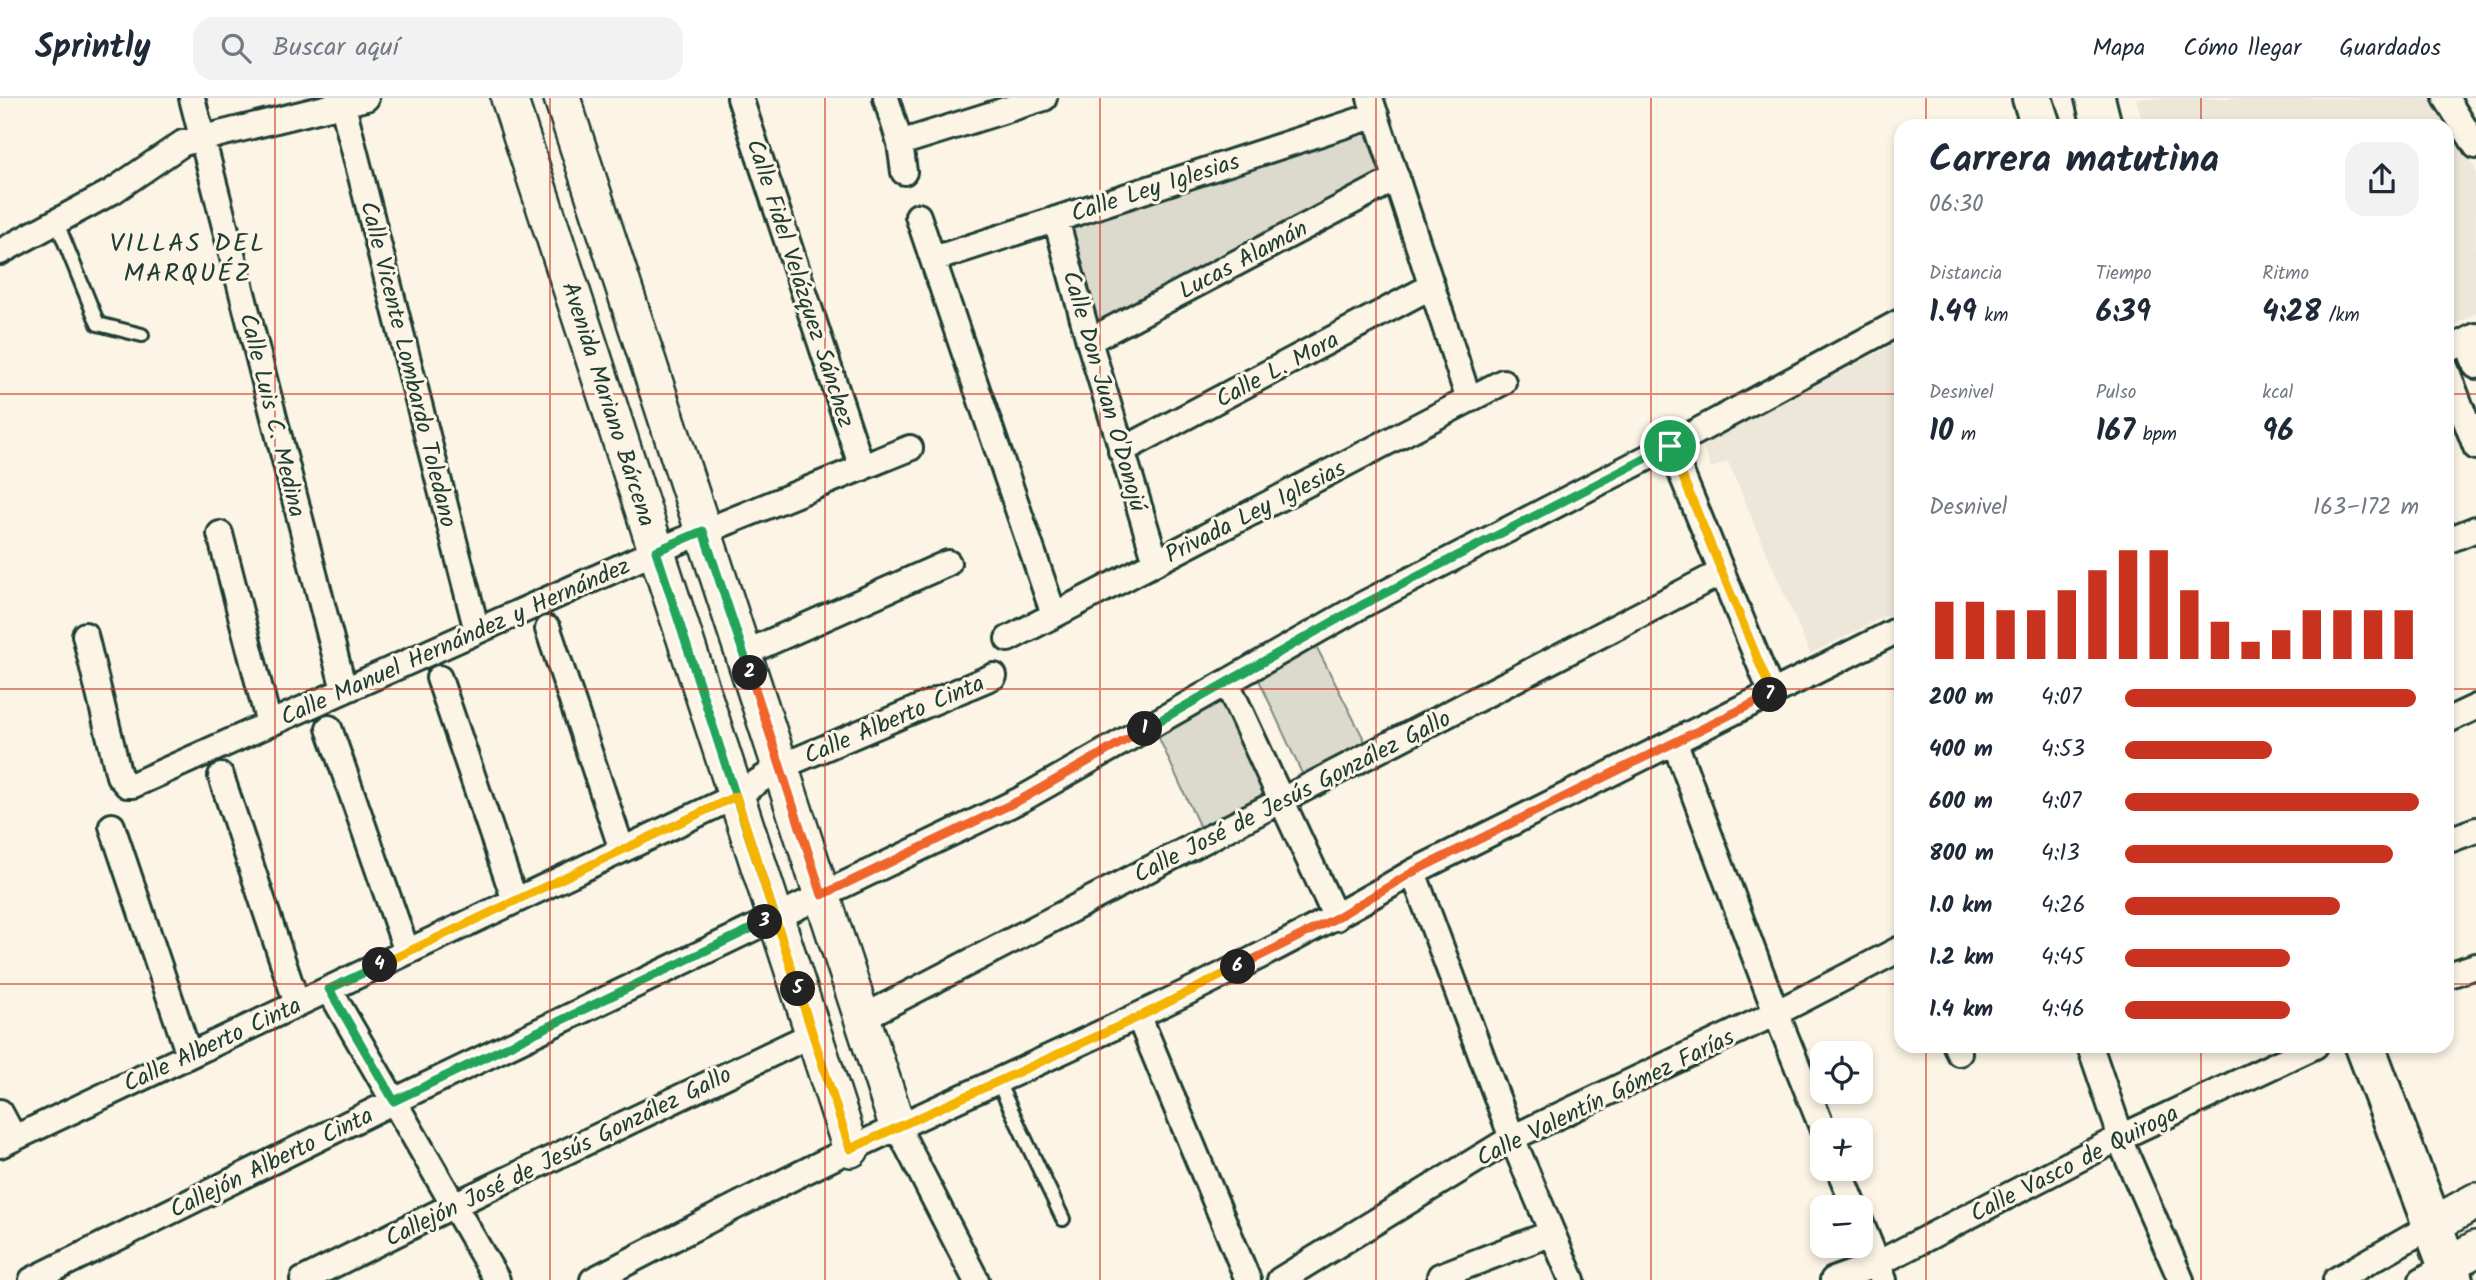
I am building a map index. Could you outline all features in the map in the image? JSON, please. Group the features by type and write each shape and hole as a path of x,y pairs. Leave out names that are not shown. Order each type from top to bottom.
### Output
{"main road":[{"path":"2032,98 2039,119"},
{"path":"2095,98 2100,119"},
{"path":"2368,1053 2431,1226 2450,1268"}],"street":[{"name":"Calle Luis C. Medina","path":"192,98 344,690"},
{"name":"Avenida Mariano Bárcena","path":"509,98 850,1149"},
{"name":"Avenida Mariano Bárcena","path":"562,98 898,1128"},
{"name":"Calle Fidel Velázquez Sánchez","path":"740,98 862,468"},
{"path":"886,98 900,144 904,172"},
{"path":"900,144 1044,98"},
{"path":"2445,98 2476,146"},
{"path":"0,252 114,191 183,143 350,100"},
{"name":"Calle Vicente Lombardo Toledano","path":"350,100 477,631"},
{"name":"Calle Ley Iglesias","path":"934,259 1056,219 1373,107 1469,400"},
{"name":"Lucas Alamán","path":"1089,341 1396,178"},
{"path":"918,216 1054,615"},
{"name":"Calle Don Juan O'Donojú","path":"1056,219 1121,452 1156,562"},
{"name":"Calle L. Mora","path":"1121,452 1432,286"},
{"path":"775,917 1022,799 1364,604 1670,446 1894,325"},
{"path":"2463,343 2476,366"},
{"name":"Privada Ley Iglesias","path":"1008,639 1503,382"},
{"path":"2454,390 2476,447"},
{"path":"1670,446 1772,694"},
{"name":"Calle Manuel Hernández y Hernández","path":"85,635 119,776 127,785 141,783 656,551 910,449"},
{"path":"2454,538 2476,529"},
{"path":"220,534 270,724"},
{"path":"743,654 948,563"},
{"name":"Calle José de Jesús González Gallo","path":"862,1018 1722,572"},
{"path":"548,629 622,850"},
{"path":"593,1280 850,1149 1139,1017 1336,918 1413,872 1894,632"},
{"name":"Calle Alberto Cinta","path":"7,1141 736,796 780,767 994,676"},
{"path":"439,678 515,901"},
{"path":"1227,683 1336,918"},
{"path":"2454,717 2476,707"},
{"path":"329,728 407,952"},
{"path":"1675,743 1776,1013 1819,1118"},
{"path":"221,776 297,1004"},
{"path":"112,826 189,1055"},
{"path":"2454,838 2476,830"},
{"path":"1413,872 1512,1138 1572,1280"},
{"name":"Callejón Alberto Cinta","path":"32,1280 775,917"},
{"name":"Calle Valentín Gómez Farías","path":"1280,1280 1512,1138 1776,1013 1894,952"},
{"path":"2454,973 2476,966"},
{"path":"329,989 497,1280"},
{"path":"1139,1017 1248,1280"},
{"name":"Callejón José de Jesús González Gallo","path":"303,1280 813,1034"},
{"path":"2092,1053 2119,1138 2181,1280"},
{"name":"Calle Vasco de Quiroga","path":"1833,1280 1881,1272 2119,1138 2300,1053"},
{"path":"0,1112 7,1141"},
{"path":"898,1128 976,1280"},
{"path":"2336,1280 2476,1201"},
{"path":"1440,1276 1552,1233"},
{"path":"1873,1253 1881,1272"}],"lane":[{"path":"57,223 98,324 142,335"},
{"path":"998,1082 1063,1219"}],"shaded area":[{"path":"2136,98 2434,98 2446,119 2141,119"},
{"path":"1365,131 1380,174 1099,325 1072,229"},
{"path":"2454,132 2476,170 2476,313 2454,325"},
{"path":"1894,344 1894,612 1810,654 1728,462 1711,468 1702,445"},
{"path":"1316,646 1367,745 1304,778 1259,680"},
{"path":"1222,699 1268,797 1202,832 1158,736"}],"district":[{"name":"VILLAS DEL MARQUÉZ","path":"188,257"}],"route":[{"path":"1670,446 1364,604 1022,799 822,895 703,531 656,551 736,796 755,857 775,917 394,1101 329,989 736,796 850,1149 1139,1017 1336,918 1413,872 1772,694 1670,446"}]}
